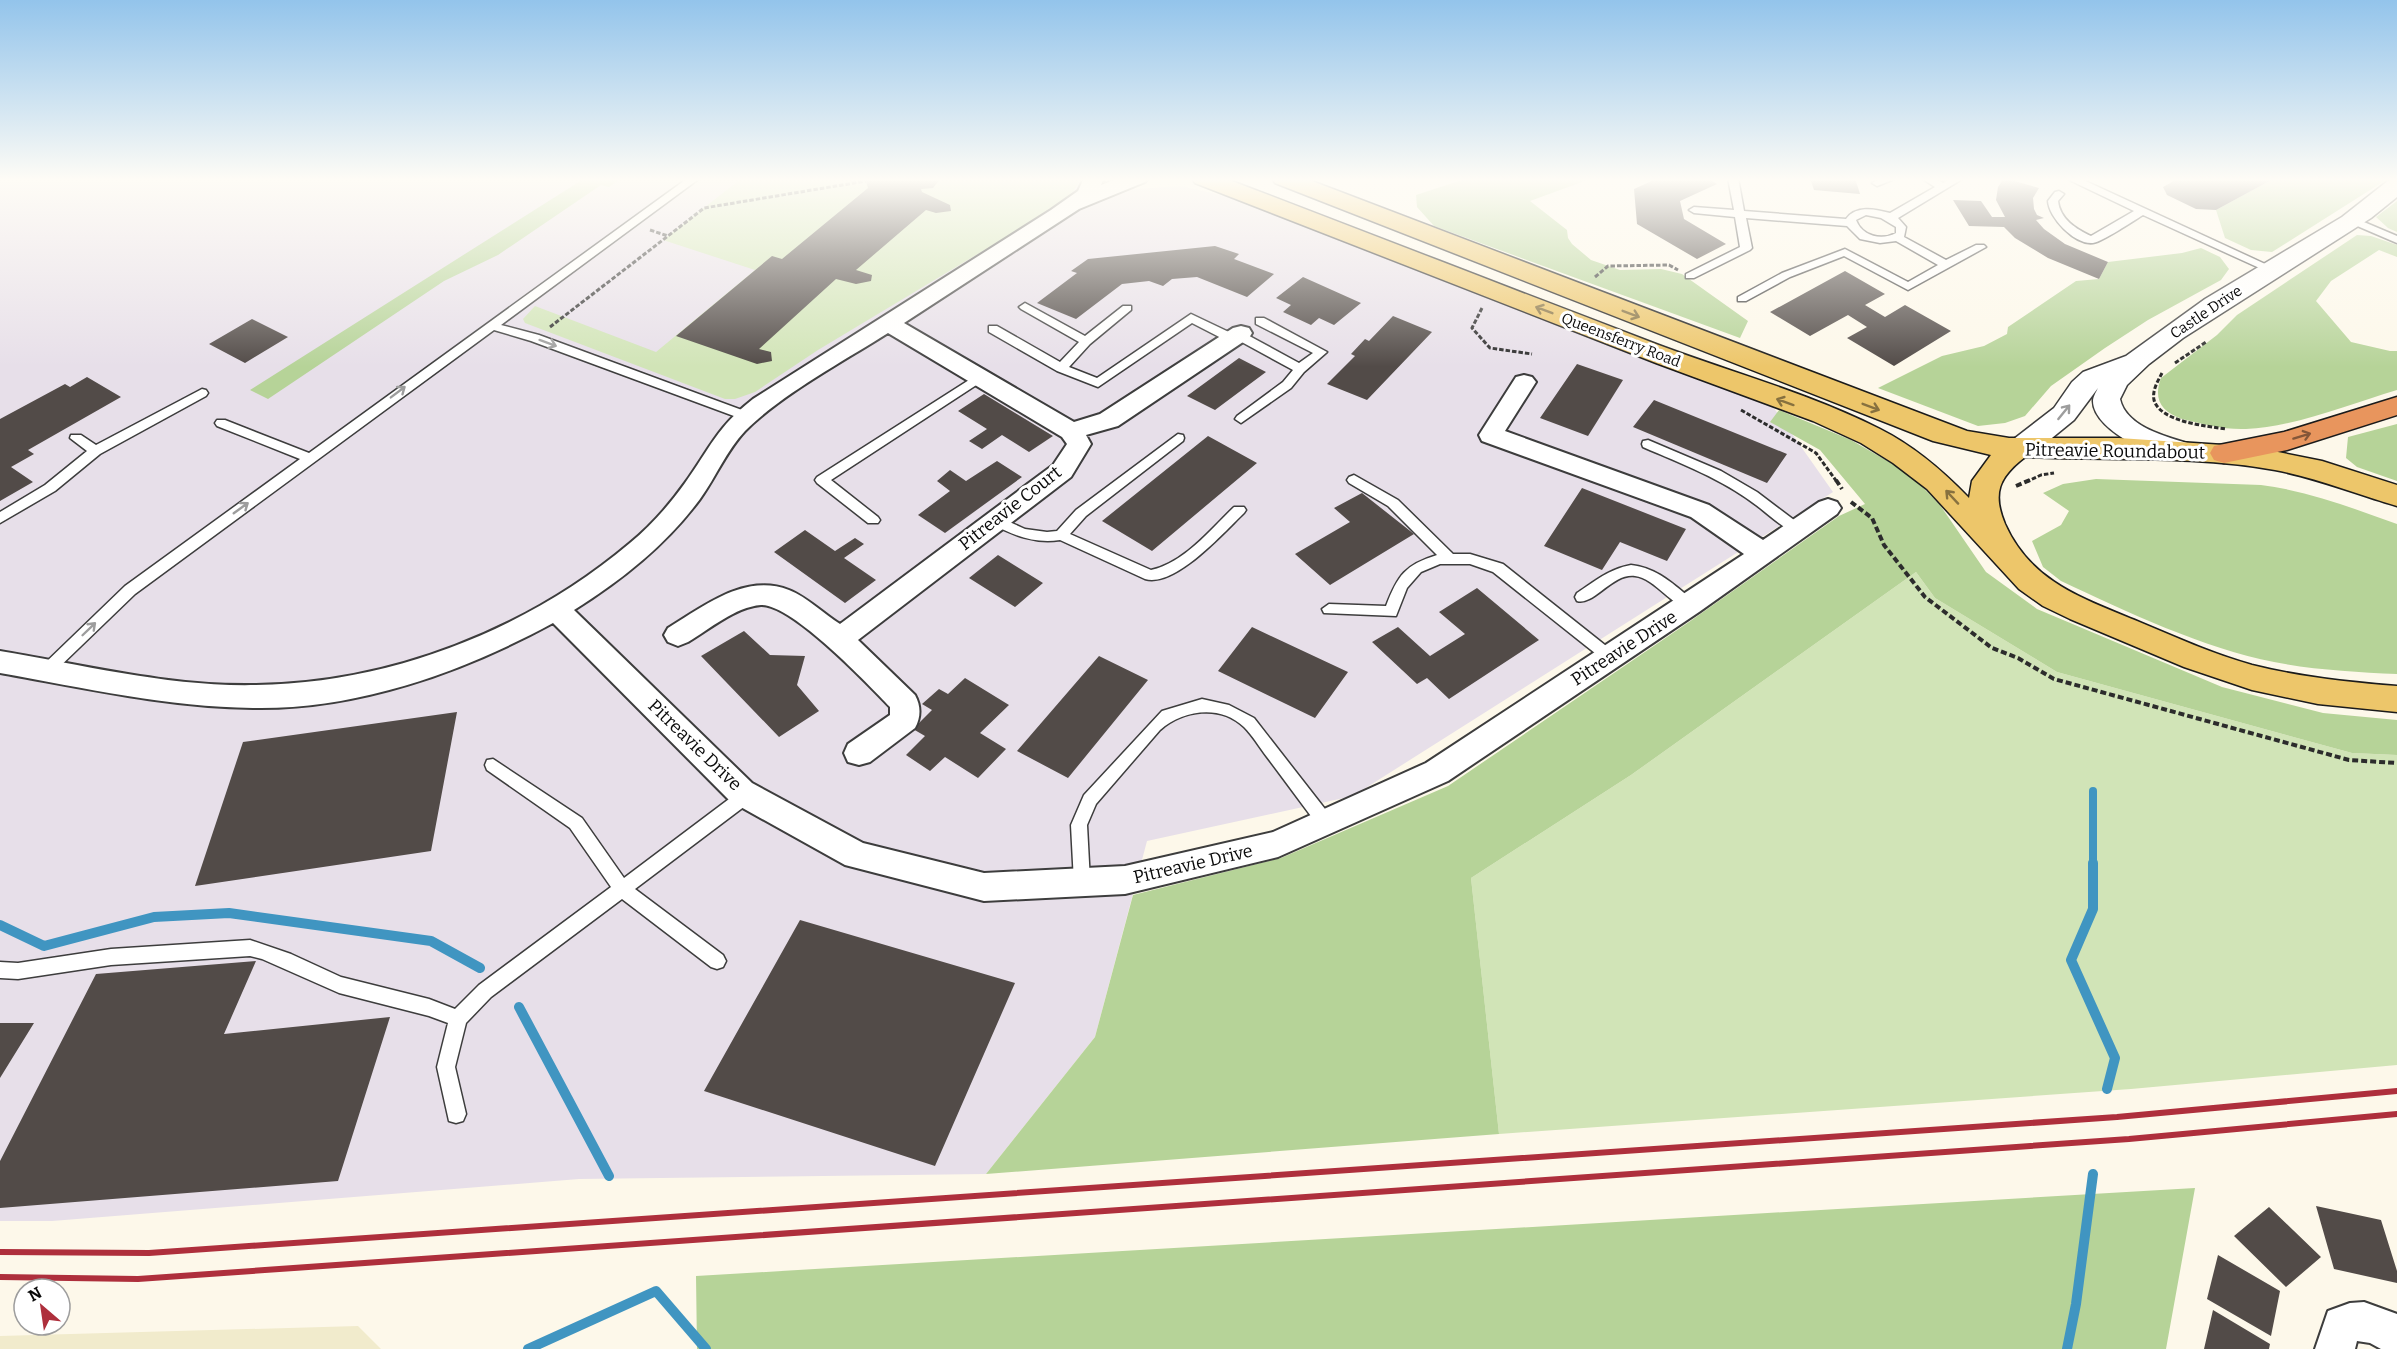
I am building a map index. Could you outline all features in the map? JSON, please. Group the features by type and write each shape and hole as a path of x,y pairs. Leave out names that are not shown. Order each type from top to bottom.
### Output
{"highway":[{"path":"2230,441 2287,441 2397,406"}],"main road":[{"name":"Queensferry Road","path":"1365,241 1665,357 1823,415 1871,436 1903,456 1937,482 2006,556"},
{"name":"Queensferry Road","path":"1445,241 1943,434 1975,444 2018,449"},
{"name":"Pitreavie Roundabout","path":"1989,476 2000,461 2018,449 2074,447 2181,451 2230,441 2397,496"},
{"path":"1989,476 1984,486 1986,516 2006,556 2045,592 2073,609 2217,665 2270,681 2362,697 2397,699"}],"street":[{"path":"0,662 198,694 260,696 353,686 396,676 491,644 557,610 600,581 640,549 694,488 721,444 746,416 761,404 1017,241"},
{"name":"Castle Drive","path":"2181,451 2142,437 2122,424 2108,407 2106,401 2109,388 2136,361 2270,269 2317,241"},
{"path":"888,323 1071,431 1109,420 1243,332"},
{"name":"Castle Drive","path":"2018,449 2064,414 2082,388 2093,378 2136,361"},
{"path":"1524,382 1491,435 1700,511 1762,552"},
{"name":"Pitreavie Court","path":"840,639 1062,471 1079,444 1071,431"},
{"name":"Pitreavie Drive","path":"557,610 747,795 856,855 984,887 1125,880 1267,847 1326,823 1437,772 1689,606 1836,500"},
{"path":"678,635 734,601 762,595 782,598 840,639 905,703 905,720 859,753"},
{"path":"2335,1349 2342,1326 2353,1321 2365,1320 2397,1336"}],"lane":[{"path":"47,670 130,590 609,241"},
{"path":"1690,276 1746,248 1745,241"},
{"path":"1904,241 1946,266"},
{"path":"2208,241 2270,269"},
{"path":"1742,299 1786,275 1845,252 1908,287 1980,247"},
{"path":"1025,307 1086,341"},
{"path":"1061,368 1086,341 1127,308"},
{"path":"993,329 1061,368 1098,383 1191,318 1321,352 1299,369 1287,385 1241,419"},
{"path":"492,326 535,338 746,416"},
{"path":"1243,332 1299,369"},
{"path":"873,520 822,480 980,377"},
{"path":"0,518 32,502 77,469 95,451 202,393"},
{"path":"221,423 309,458"},
{"path":"76,438 95,451"},
{"path":"1060,535 1081,513 1178,438"},
{"path":"1648,444 1716,474 1752,495 1797,529"},
{"path":"1354,480 1393,502 1449,558"},
{"path":"996,521 1022,533 1047,537 1060,535 1150,575 1161,574 1178,564 1239,510"},
{"path":"1329,609 1391,612 1401,586 1416,568 1439,559 1470,559 1498,568 1611,657"},
{"path":"1582,597 1621,572 1637,570 1651,575 1689,606"},
{"path":"1082,882 1079,825 1090,800 1155,726 1167,715 1180,710 1202,705 1224,709 1249,722 1326,823"},
{"path":"492,765 576,823 622,889 717,961"},
{"path":"456,1114 446,1067 458,1019 485,991 747,795"},
{"path":"0,970 18,971 111,957 250,948 268,952 339,984 371,994 438,1008 458,1019"}],"path":[{"path":"535,338 662,241"},
{"path":"1593,279 1608,266 1669,265 1690,276"},
{"path":"1486,300 1472,328 1490,348 1532,354"},
{"path":"2207,341 2161,374 2151,390 2152,399 2161,411 2176,418 2212,427 2230,441"},
{"path":"1738,408 1816,453 1836,500 1850,501 1872,518 1884,545 1925,597 1992,648 2018,658 2054,679 2349,760 2397,763"},
{"path":"1989,476 2015,486 2041,475 2059,472"}],"shaded area":[{"path":"0,241 1368,241 1764,394 1833,492 1353,796 1147,841 1095,1037 986,1174 579,1179 52,1221 0,1221"},
{"path":"358,1326 381,1349 0,1349 0,1336 72,1337 72,1334"}],"green space":[{"path":"486,241 519,241 498,255 444,281 268,399 250,390"},
{"path":"666,241 999,241 818,350 755,392 735,399 725,399 525,323 523,319 535,306 656,352 755,270"},
{"path":"1475,241 1570,241 1591,260 1620,270 1661,269 1682,274 1748,321 1740,338"},
{"path":"2231,241 2289,241 2272,252 2251,250"},
{"path":"2348,241 2385,241 2397,245 2397,257 2379,250 2331,281 2316,301 2351,342 2397,351 2397,390 2284,424 2246,429 2206,425 2169,413 2159,398 2161,378 2217,335 2237,315"},
{"path":"2201,248 2220,257 2229,269 2221,280 2148,320 2105,348 2051,386 2025,416 2005,423 1978,426 1878,388 1942,356 1984,346 2007,334 2008,327 2076,281 2099,279 2108,262 2182,253"},
{"path":"1779,410 1851,440 1910,474 1940,505 1986,572 2037,609 2222,687 2323,713 2397,720 2397,755 2352,753 2057,672 1935,598 1916,572 1631,775 1471,878 1499,1134 986,1174 1095,1037 1133,895 1281,858 1448,786 1689,622 1839,516 1865,504 1820,450 1770,422"},
{"path":"2397,424 2397,481 2357,467 2346,458 2348,437"},
{"path":"2096,479 2261,485 2313,496 2397,524 2397,674 2305,667 2248,656 2193,639 2061,581 2043,567 2032,541 2061,525 2069,511 2043,493 2063,484"},
{"path":"1916,572 1935,598 2057,672 2352,753 2397,755 2397,1065 2131,1089 1499,1134 1471,878 1631,775"},
{"path":"2195,1188 2166,1349 697,1349 696,1276"}],"building":[{"path":"804,241 890,241 856,270 872,275 871,281 856,284 836,279 759,349 771,352 772,361 757,364 676,336 772,256 782,259"},
{"path":"1666,241 1721,241 1726,244 1697,259"},
{"path":"2020,241 2061,241 2108,262 2099,279 2048,258"},
{"path":"1215,246 1239,254 1234,259 1274,274 1247,297 1197,277 1172,279 1163,286 1149,281 1122,284 1076,319 1037,303 1077,273 1071,271 1088,259"},
{"path":"1845,271 1885,294 1865,305 1885,317 1905,305 1951,331 1894,366 1847,338 1867,327 1848,315 1810,336 1770,312"},
{"path":"1303,277 1361,303 1334,325 1319,318 1311,325 1283,312 1291,305 1276,298"},
{"path":"1393,316 1432,332 1367,400 1327,384 1355,356 1351,354 1365,339 1369,341"},
{"path":"252,319 288,337 245,363 209,344"},
{"path":"1239,358 1266,372 1215,410 1187,396"},
{"path":"1577,364 1623,380 1588,436 1540,418"},
{"path":"87,377 121,397 28,450 34,454 11,467 33,482 0,501 0,419 65,384 70,387"},
{"path":"984,394 1053,436 1029,452 1002,435 982,449 969,441 987,429 958,411"},
{"path":"1654,400 1787,454 1767,483 1633,427"},
{"path":"1208,436 1257,463 1152,551 1102,521"},
{"path":"997,461 1022,477 945,533 918,515 950,491 937,481 950,470 966,481"},
{"path":"1582,488 1686,529 1667,561 1620,542 1602,570 1544,546"},
{"path":"1362,493 1414,534 1330,585 1295,554 1350,522 1334,508"},
{"path":"805,530 835,551 855,538 864,544 844,558 876,580 845,603 774,552"},
{"path":"998,555 1043,583 1015,607 969,578"},
{"path":"1477,588 1539,640 1449,699 1427,678 1417,684 1372,642 1398,627 1430,656 1465,634 1439,612"},
{"path":"1252,627 1348,672 1315,718 1218,671"},
{"path":"744,631 770,655 805,656 797,685 819,711 779,737 701,656"},
{"path":"1099,656 1148,680 1068,778 1017,751"},
{"path":"965,678 1009,705 980,733 1006,749 978,778 945,757 930,771 906,755 925,736 913,729 932,710 922,704 939,689 948,694"},
{"path":"457,712 431,851 195,886 243,742"},
{"path":"800,920 1015,983 935,1166 704,1091"},
{"path":"256,961 224,1034 390,1017 338,1181 0,1208 0,1161 96,974"},
{"path":"0,1023 34,1023 0,1078"},
{"path":"2316,1206 2381,1220 2397,1271 2397,1283 2334,1269"},
{"path":"2269,1207 2321,1257 2286,1287 2234,1236"},
{"path":"2218,1255 2280,1291 2271,1336 2207,1299"},
{"path":"2213,1310 2270,1344 2269,1349 2204,1349"}],"waterway":[{"path":"2093,791 2093,909 2071,960 2115,1058 2107,1089"},
{"path":"0,925 44,946 154,917 229,913 431,941 480,968"},
{"path":"519,1007 609,1176"},
{"path":"2067,1349 2076,1304 2093,1174"},
{"path":"528,1349 656,1291 706,1349"}],"railway":[{"path":"0,1252 149,1253 2117,1117 2397,1091"},
{"path":"0,1277 138,1279 2129,1139 2397,1114"}]}
